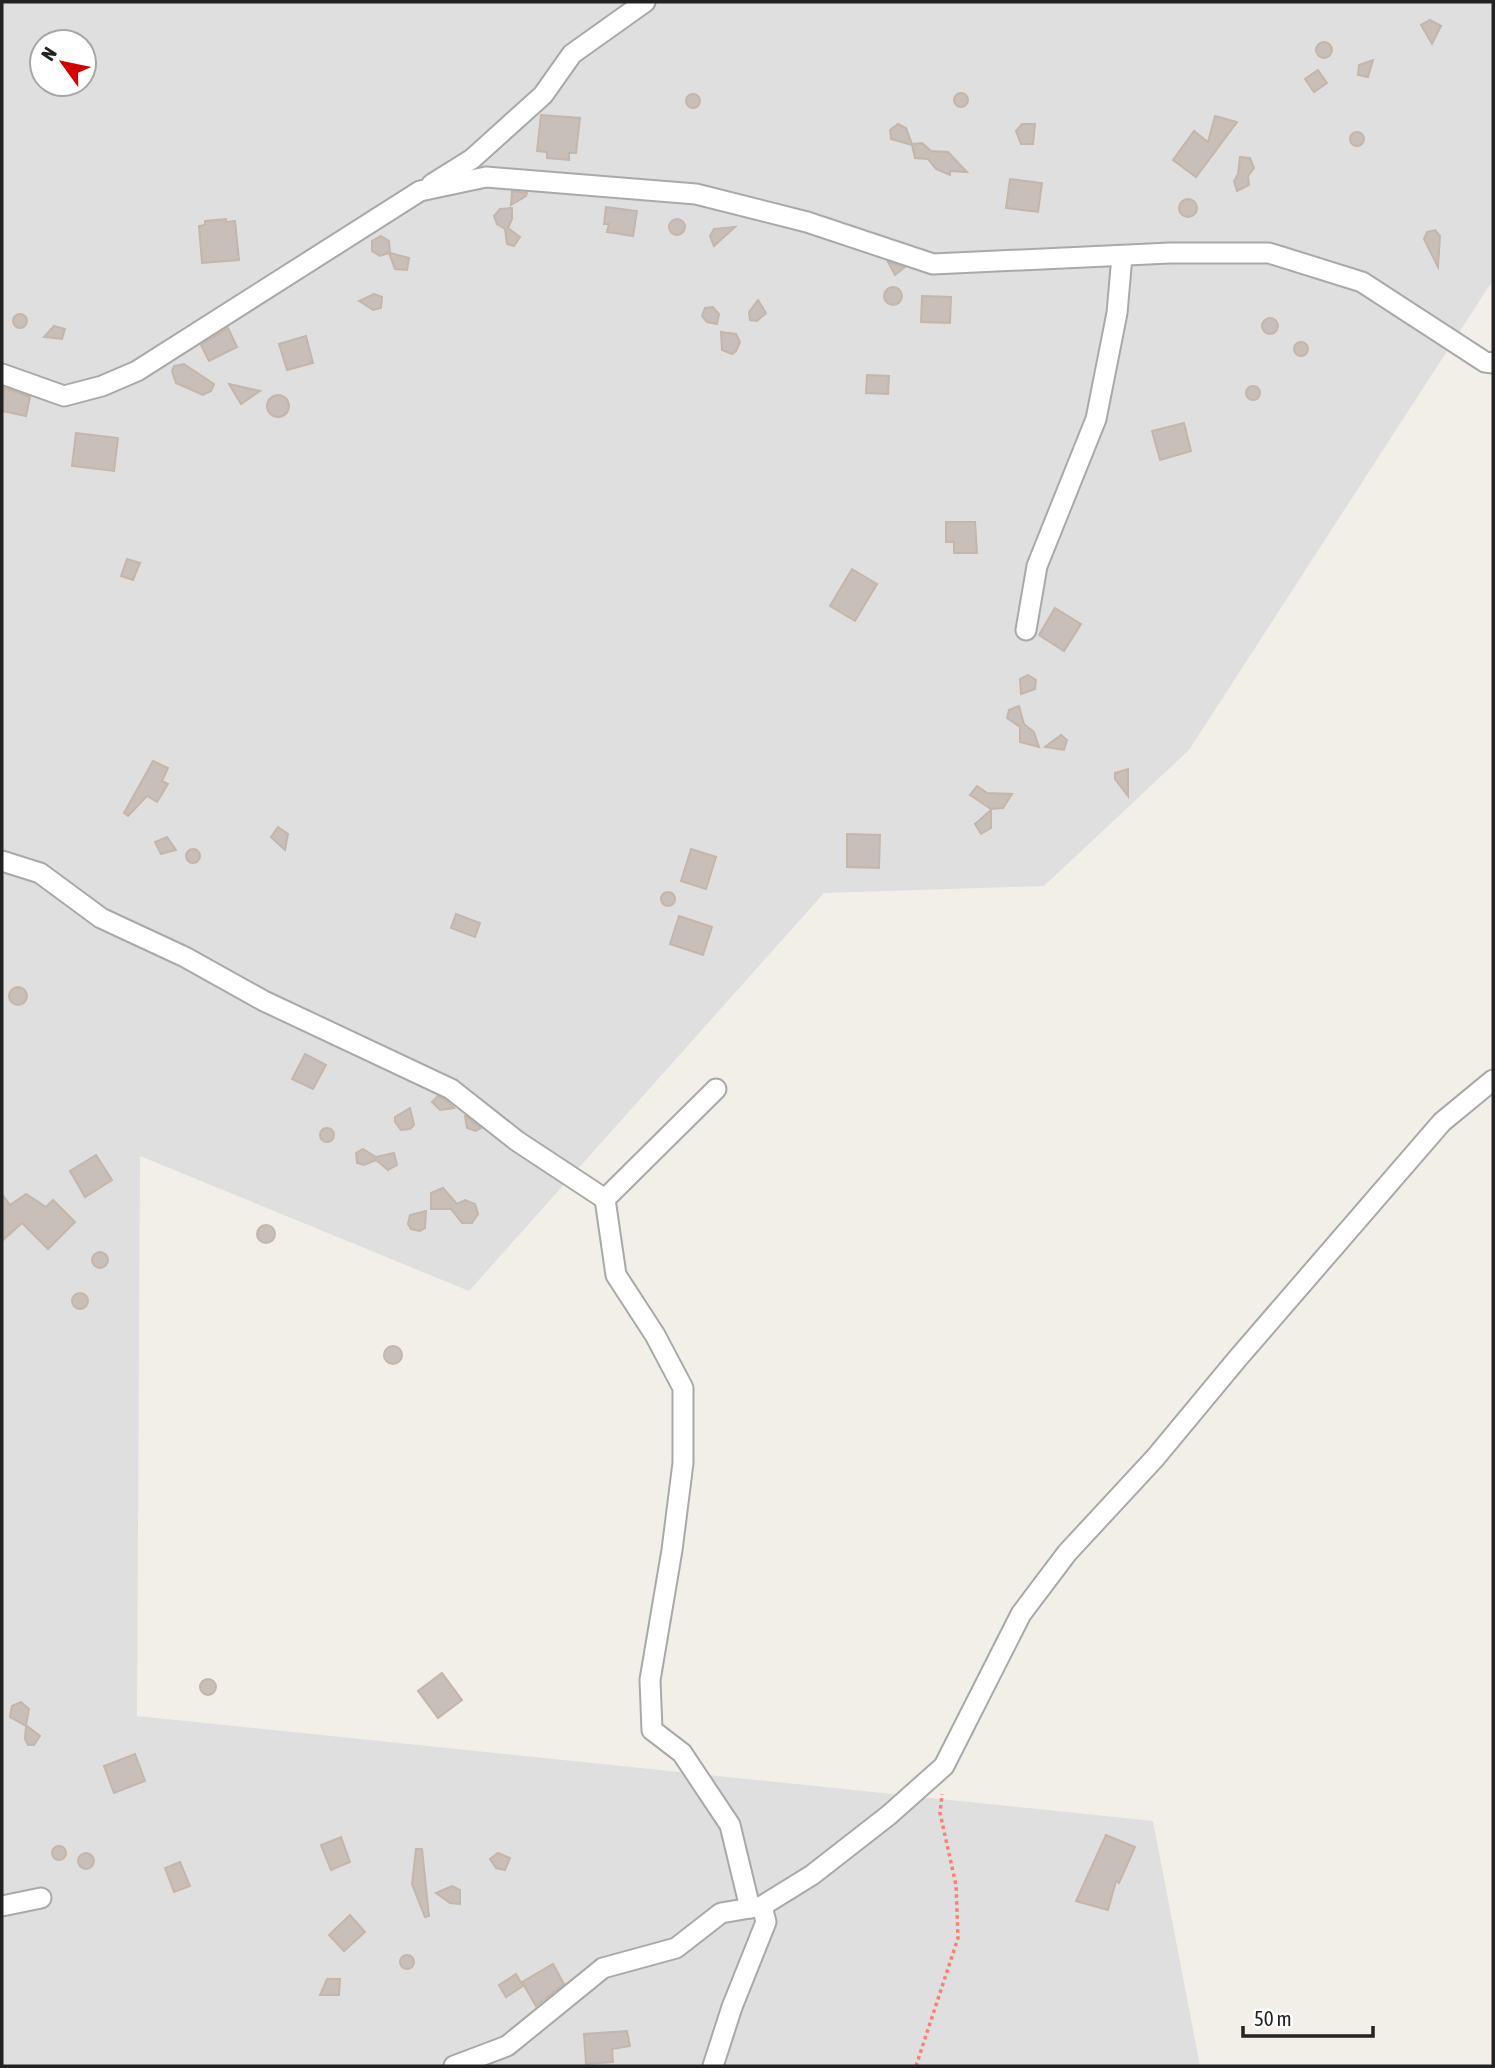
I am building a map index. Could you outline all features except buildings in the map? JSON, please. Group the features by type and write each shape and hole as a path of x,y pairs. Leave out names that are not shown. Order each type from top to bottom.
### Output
{"street":[{"path":"2,374 64,396 102,386 137,371 472,159 543,95 572,54 645,2"},
{"path":"421,191 486,177 696,194 807,222 933,264 1269,253 1362,282 1485,362 1493,363"},
{"path":"1026,630 1037,566 1096,419 1117,313 1122,256"},
{"path":"2,861 40,873 101,918 185,957 264,1001 451,1089 517,1141 605,1199 616,1275 655,1335 683,1388 681,1476 650,1680 652,1730 682,1754 730,1825 756,1907 766,1922 732,2007 713,2066"},
{"path":"454,2066 506,2046 603,1968 676,1948 721,1913 756,1907 813,1875 889,1815 944,1766 1021,1615 1067,1553 1155,1458 1238,1357 1442,1122 1493,1080"},
{"path":"605,1199 716,1089"},
{"path":"2,1906 41,1898"}],"path":[{"path":"916,2066 958,1938 956,1885 940,1813 944,1766"}],"shaded area":[{"path":"2,2 1493,2 1493,280 1189,750 1044,886 824,893 469,1291 140,1156 137,1716 1153,1821 1200,2066 2,2066"}]}
